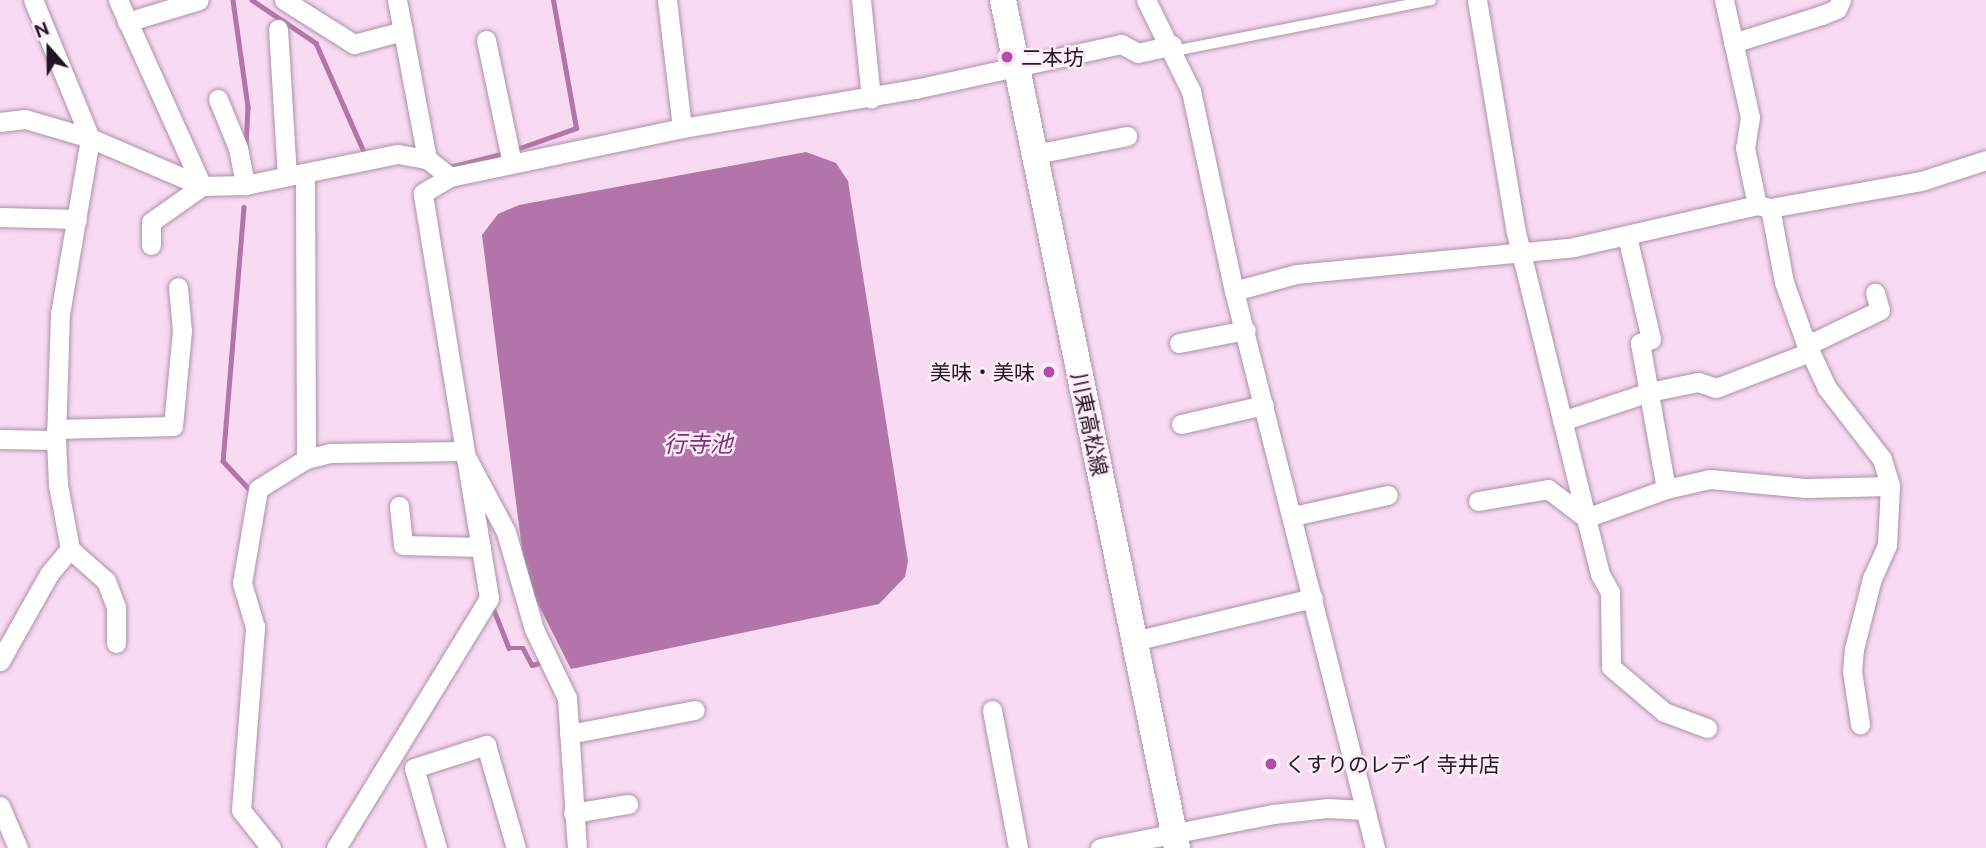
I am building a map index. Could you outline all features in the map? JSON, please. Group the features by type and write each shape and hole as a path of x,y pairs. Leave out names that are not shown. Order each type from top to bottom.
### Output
{"main road":[{"name":"川東高松線","path":"1003,0 1175,841"}],"street":[{"path":"33,0 90,138 60,314 56,434 58,485 69,550 106,581 116,607 116,643"},
{"path":"118,0 190,151 202,186"},
{"path":"127,22 199,0"},
{"path":"284,0 354,44 403,31"},
{"path":"336,848 489,598 423,194 440,169 397,0"},
{"path":"667,0 682,128"},
{"path":"861,0 871,98"},
{"path":"1146,0 1173,48 1191,91 1234,291 1375,848"},
{"path":"1477,0 1522,253 1600,574 1610,592 1611,667 1664,712 1707,728"},
{"path":"1724,0 1751,117 1745,148 1784,282 1827,388 1882,460 1891,486 1888,545 1872,578 1854,649 1852,671 1860,724"},
{"path":"1733,43 1822,15 1837,9 1841,0"},
{"path":"278,29 296,175 306,459"},
{"path":"486,40 511,156"},
{"path":"0,122 25,119 90,138 202,186 245,184 398,154 440,169 871,98 1121,44 1138,53 1173,48"},
{"path":"218,99 238,148 245,184"},
{"path":"1035,154 1127,135"},
{"path":"1234,291 1296,274 1522,253 1627,236 1764,207 1921,181 1986,160"},
{"path":"151,245 150,222 202,186"},
{"path":"0,217 77,219"},
{"path":"1627,236 1651,339 1640,343 1666,489"},
{"path":"0,439 173,426 182,331 178,287"},
{"path":"1562,421 1649,392 1698,382 1716,388 1880,310 1875,293"},
{"path":"1179,343 1246,330"},
{"path":"1181,424 1264,405"},
{"path":"271,848 241,810 255,626 242,583 258,489 306,459 330,453 463,451"},
{"path":"463,451 506,532 534,629 567,698 577,848"},
{"path":"1586,518 1666,489 1710,479 1805,488 1891,486"},
{"path":"1478,501 1548,489 1586,518"},
{"path":"1293,516 1388,495"},
{"path":"399,506 403,545 481,547"},
{"path":"0,662 49,574 69,550"},
{"path":"1134,641 1313,598"},
{"path":"569,734 695,710"},
{"path":"992,710 1018,848"},
{"path":"437,848 414,768 486,745 516,848"},
{"path":"573,813 628,804"},
{"path":"0,806 10,841"},
{"path":"1100,848 1175,841 1286,812 1327,808 1365,810"}],"lane":[{"path":"1173,48 1430,0"}],"water":[{"name":"行寺池","path":"806,152 836,163 848,181 908,561 905,577 879,604 571,669 535,598 523,557 482,235 498,214 519,205"}],"waterway":[{"path":"233,0 248,107 246,147"},
{"path":"252,0 316,43 365,154"},
{"path":"514,150 576,128 553,0"},
{"path":"446,168 505,153"},
{"path":"244,207 223,461 250,490"},
{"path":"494,610 509,648 523,648 532,665 543,662"}],"place":[{"name":"二本坊","path":"1007,57"},
{"name":"美味・美味","path":"1049,372"},
{"name":"くすりのレデイ 寺井店","path":"1271,764"}]}
